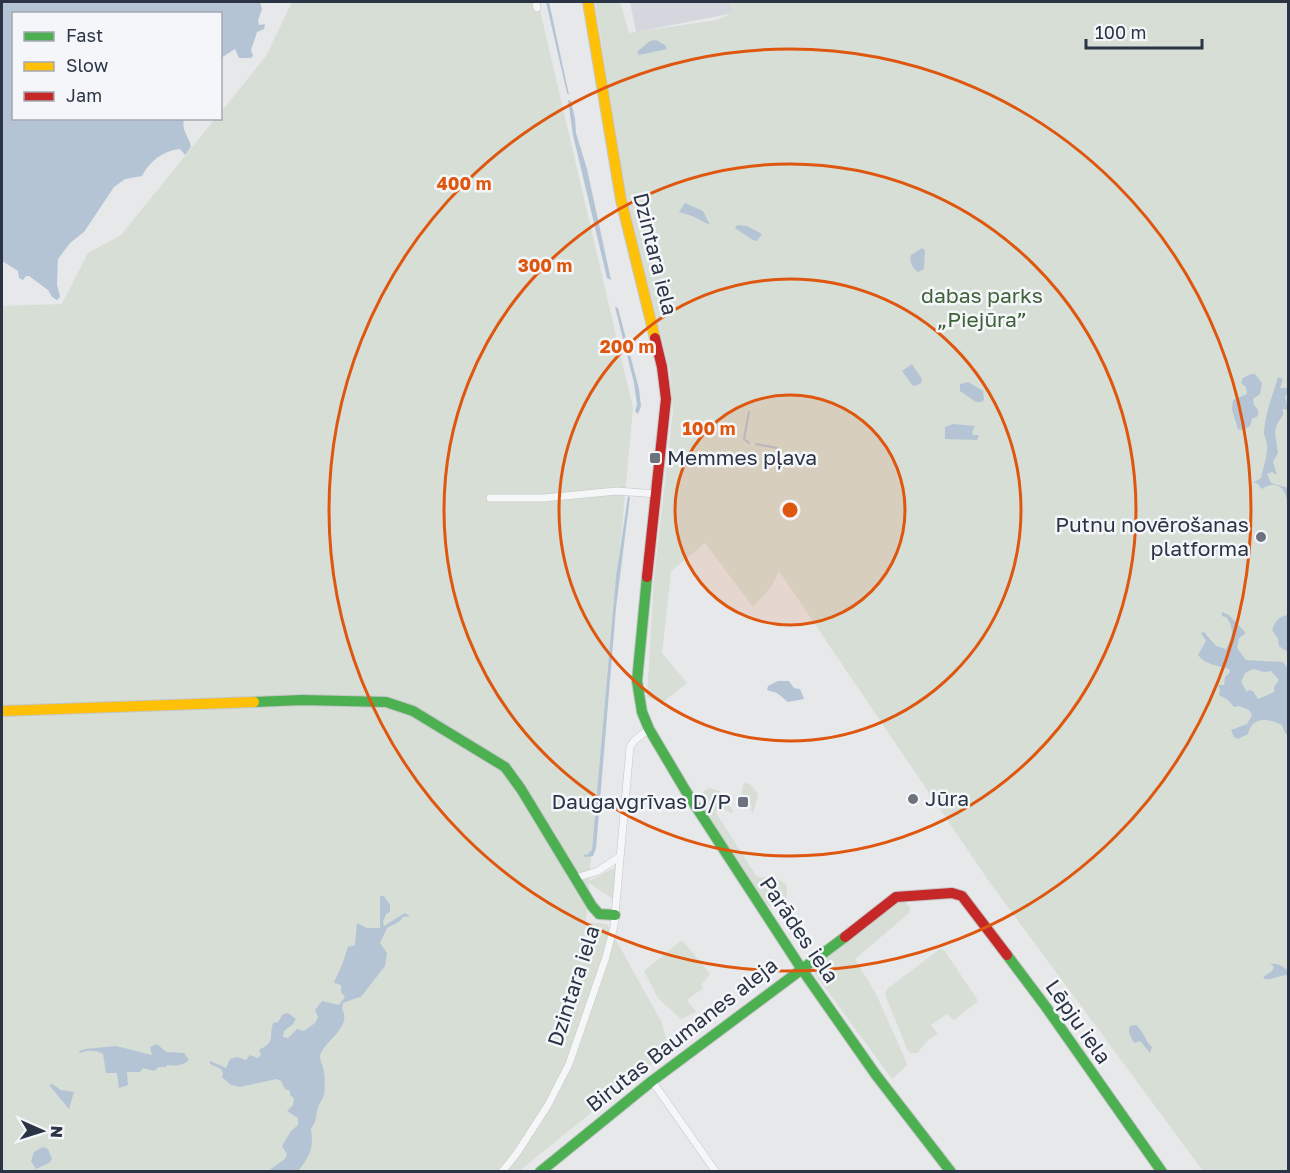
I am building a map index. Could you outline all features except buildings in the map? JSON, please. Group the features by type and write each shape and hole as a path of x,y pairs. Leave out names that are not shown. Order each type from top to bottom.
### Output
{"street":[{"name":"Dzintara iela","path":"588,2 621,200 662,367 666,399 638,659 639,696"},
{"path":"490,498 544,498 616,491 657,494"},
{"name":"Parādes iela","path":"639,696 649,729 710,830 801,968 876,1075 951,1172"},
{"path":"2,711 302,700 386,702 413,711 505,767 599,915 615,915"},
{"name":"Dzintara iela","path":"502,1172 548,1105 569,1064 606,957 614,926 630,747 649,729"},
{"path":"576,878 598,871 619,857"},
{"name":"Birutas Baumanes aleja","path":"540,1172 652,1081 893,899 952,893 962,896"},
{"name":"Lēpju iela","path":"962,896 1046,1007 1162,1172"},
{"path":"652,1081 716,1172"}],"shaded area":[{"path":"630,2 731,2 733,13 636,32"}],"green space":[{"path":"292,2 538,2 633,408 589,881 616,867 613,899 589,883 586,922 607,924 662,1023 669,1050 519,1171 2,1171 2,306 62,304 88,253 121,235 214,120 222,120 222,111 266,56"},
{"name":"dabas parks „Piejūra”","path":"595,2 620,2 629,33 717,20 732,13 730,2 1288,2 1288,1171 1203,1171 988,880 779,571 771,587 753,607 705,543 671,571 662,653 687,683 662,703 647,697 654,578 673,411 670,372 626,197"},
{"path":"744,783 750,784 758,794 753,813 749,802 747,803 741,794"},
{"path":"709,788 720,791 733,811 732,813 719,808 716,813 757,877 775,877 786,884 786,898 781,907 777,909 766,904 701,804 703,792"},
{"path":"897,902 905,902 910,907 909,913 855,959 876,994 906,1061 907,1065 892,1079 810,967"},
{"path":"682,940 710,974 701,985 703,988 687,1000 696,1012 681,1019 658,998 644,971"},
{"path":"940,949 944,950 977,1002 954,1020 947,1014 931,1025 938,1034 928,1040 917,1053 911,1053 908,1051 885,994 887,989"}],"water":[{"path":"2,2 260,2 262,9 258,20 259,25 265,24 264,29 257,32 251,58 239,58 235,49 222,57 222,12 12,12 12,120 184,120 184,130 191,147 185,155 180,149 162,154 153,161 142,176 125,179 114,187 84,232 70,243 58,259 57,284 60,297 57,300 29,276 23,280 19,278 18,271 2,261"},
{"path":"546,2 549,2 569,95 567,93"},
{"path":"656,40 665,45 667,49 639,55 637,52 650,41"},
{"path":"568,100 571,101 576,133 587,169 611,280 607,278 573,135"},
{"path":"685,203 703,211 710,225 679,212"},
{"path":"737,225 747,226 762,234 757,241 753,240 735,228"},
{"path":"922,248 925,250 924,269 918,272 910,257"},
{"path":"615,307 618,308 639,389 641,406 638,414 635,411 637,405 634,383"},
{"path":"912,364 922,379 921,383 915,386 902,371"},
{"path":"1255,374 1262,383 1260,394 1253,399 1258,416 1252,419 1250,426 1243,430 1238,429 1232,410 1233,400 1247,394 1246,387 1241,383 1243,378"},
{"path":"1278,377 1283,379 1280,388 1288,388 1288,394 1285,396 1288,410 1283,409 1283,415 1275,432 1278,453 1273,462 1277,475 1272,472 1267,474 1271,483 1288,488 1288,505 1281,487 1273,485 1262,489 1254,482 1261,478 1265,462 1267,443 1264,434 1265,425"},
{"path":"968,382 983,391 984,400 976,402 960,391 960,384"},
{"path":"953,424 975,426 972,432 973,435 979,435 977,440 945,439 945,427"},
{"path":"628,496 630,497 616,608 596,848 593,856 585,857 583,854 587,855 592,850 616,577"},
{"path":"1222,612 1229,615 1245,632 1239,638 1237,648 1246,660 1283,662 1288,669 1288,735 1282,725 1262,720 1253,724 1248,734 1238,739 1234,737 1231,730 1247,724 1252,715 1249,710 1239,706 1234,707 1219,695 1218,685 1224,685 1225,677 1230,672 1229,669 1208,663 1198,655 1206,641 1201,633 1204,632 1216,646 1226,649 1232,630 1227,618 1222,616","holes":["1253,669 1271,671 1279,680 1274,687 1274,692 1258,699 1253,691 1247,692 1241,682 1245,673"]},
{"path":"1287,615 1288,650 1286,651 1279,646 1278,639 1272,630 1277,620"},
{"path":"778,681 789,681 794,688 800,689 804,699 788,702 777,693 767,690 768,686"},
{"path":"380,896 384,896 390,905 390,912 386,914 383,922 384,926 405,913 410,916 403,917 387,928 380,943 387,953 385,966 360,998 343,1003 344,1021 320,1055 324,1074 324,1092 311,1129 312,1141 308,1156 298,1171 268,1171 285,1159 287,1154 282,1146 291,1131 298,1125 298,1118 287,1111 293,1105 294,1098 281,1081 276,1079 240,1087 231,1085 222,1077 221,1069 210,1064 210,1061 226,1068 230,1059 237,1057 246,1060 250,1055 258,1058 261,1055 259,1050 270,1041 273,1023 278,1022 283,1014 288,1013 296,1019 284,1031 283,1037 288,1038 297,1029 304,1031 315,1023 318,1017 315,1010 322,1001 339,1005 345,997 341,992 341,985 334,983 335,980 348,947 355,945 357,923 367,928 380,928"},
{"path":"1267,961 1282,966 1288,971 1288,975 1265,979 1263,977 1274,967"},
{"path":"1136,1025 1152,1047 1150,1053 1140,1041 1134,1043 1131,1037 1130,1026"},
{"path":"157,1044 166,1052 184,1053 189,1060 179,1065 159,1067 154,1071 143,1068 140,1072 127,1072 128,1085 119,1088 117,1073 106,1073 103,1054 92,1051 80,1053 79,1051 116,1046 152,1055 150,1047"},
{"path":"52,1084 61,1090 74,1092 69,1109 49,1085"},
{"path":"43,1147 48,1149 52,1159 49,1163 36,1169 31,1161 34,1152"}],"waterway":[{"path":"749,412 744,439 749,443"},
{"path":"756,444 777,448"}],"traffic: fast":[{"path":"647,577 637,681 642,712 649,729 687,793 801,968 876,1075 951,1172"},
{"path":"254,702 302,700 386,702 413,711 505,767 521,789 592,906 599,914 615,915"},
{"path":"540,1172 652,1081 845,937"},
{"path":"1007,955 1162,1172"}],"traffic: slow":[{"path":"588,2 621,200 655,338"},
{"path":"2,711 254,702"}],"traffic: jam":[{"path":"647,577 666,399 655,338"},
{"path":"845,937 896,897 952,893 962,896 1007,955"}],"place":[{"name":"Memmes pļava","path":"655,458"},
{"name":"Putnu novērošanas platforma","path":"1261,537"},
{"name":"Jūra","path":"913,799"},
{"name":"Daugavgrīvas D/P","path":"743,802"}]}
